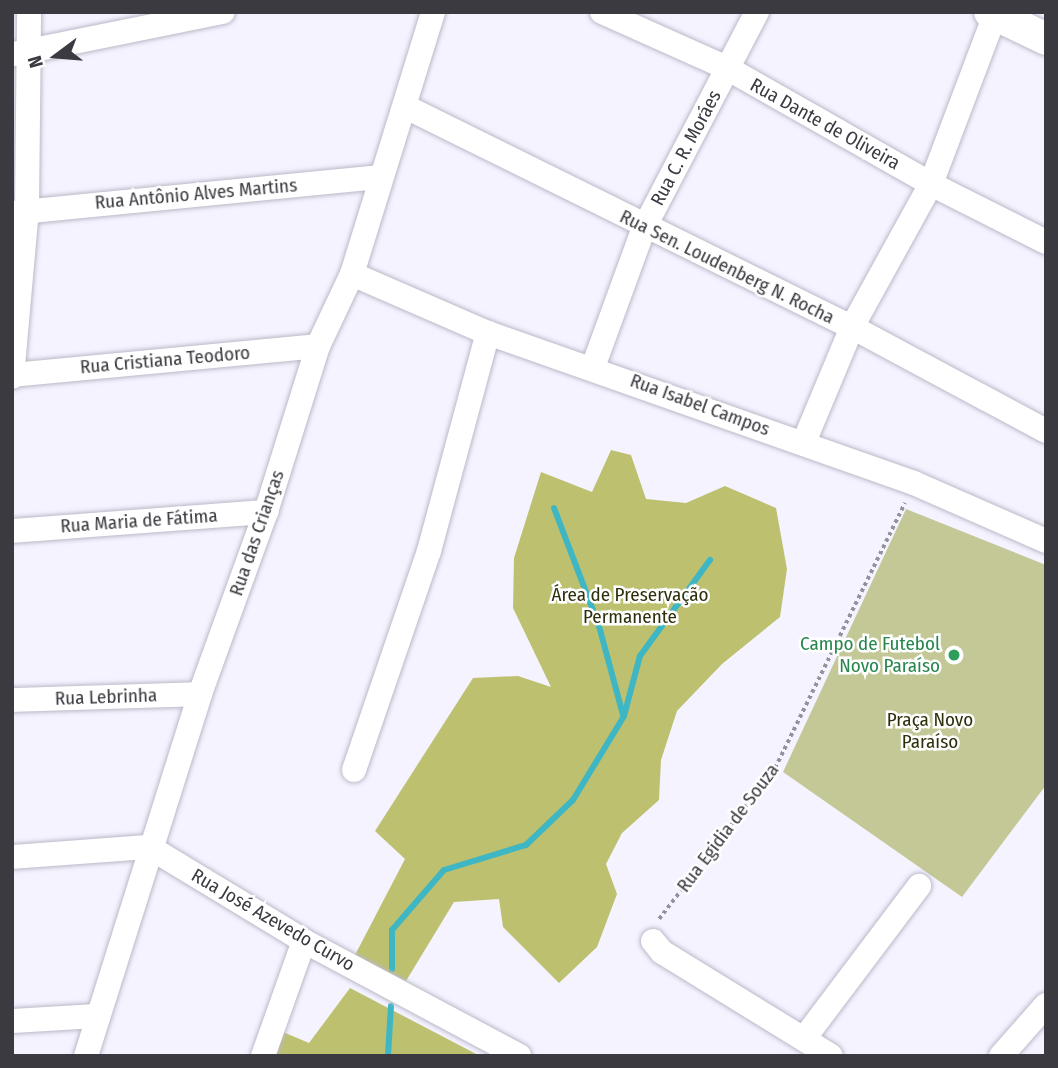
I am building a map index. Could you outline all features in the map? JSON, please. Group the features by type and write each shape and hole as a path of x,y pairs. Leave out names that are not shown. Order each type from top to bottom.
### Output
{"street":[{"path":"12,376 20,212 20,53 29,12"},
{"path":"20,53 223,12"},
{"name":"Rua das Crianças","path":"86,1056 149,847 200,694 266,512 318,346 352,274 379,177 405,107 433,12"},
{"name":"Rua Dante de Oliveira","path":"602,12 727,68 931,184 1046,242"},
{"name":"Rua C. R. Moráes","path":"593,367 644,228 758,12"},
{"path":"804,442 852,327 931,184 992,13 1046,39"},
{"name":"Rua Sen. Loudenberg N. Rocha","path":"405,107 644,228 852,327 1046,431"},
{"name":"Rua Antônio Alves Martins","path":"20,212 379,177"},
{"name":"Rua Isabel Campos","path":"352,274 488,333 804,442 914,484 1046,541"},
{"path":"354,770 429,551 488,333"},
{"name":"Rua Cristiana Teodoro","path":"12,376 318,346"},
{"name":"Rua Maria de Fátima","path":"12,531 266,512"},
{"name":"Rua Lebrinha","path":"12,700 200,694"},
{"path":"12,857 149,847"},
{"name":"Rua José Azevedo Curvo","path":"149,847 304,941 519,1056"},
{"path":"806,1037 919,886"},
{"path":"263,1056 304,941"},
{"path":"653,941 662,952 806,1037 831,1056"},
{"path":"1001,1056 1046,1005"},
{"path":"12,1021 97,1017"}],"path":[{"name":"Rua Egidia de Souza","path":"653,941 654,925 775,768 914,484"}],"green space":[{"name":"Área de Preservação Permanente","path":"611,450 631,455 646,499 686,503 725,486 776,508 787,569 780,617 722,664 677,711 661,760 659,800 622,833 606,864 617,894 597,947 559,983 503,927 499,899 454,902 406,981 355,955 405,859 375,831 473,678 518,676 551,687 513,608 514,558 541,472 592,492"},
{"name":"Praça Novo Paraíso","path":"906,509 1046,565 1046,785 962,897 783,772"},
{"path":"350,988 480,1056 275,1056 283,1032 309,1043"}],"waterway":[{"path":"554,508 599,626 623,715"},
{"path":"392,969 392,930 444,870 526,845 573,800 624,716 640,656 710,560"},
{"path":"388,1056 391,1006"}],"place":[{"name":"Campo de Futebol Novo Paraíso","path":"954,655"}]}
